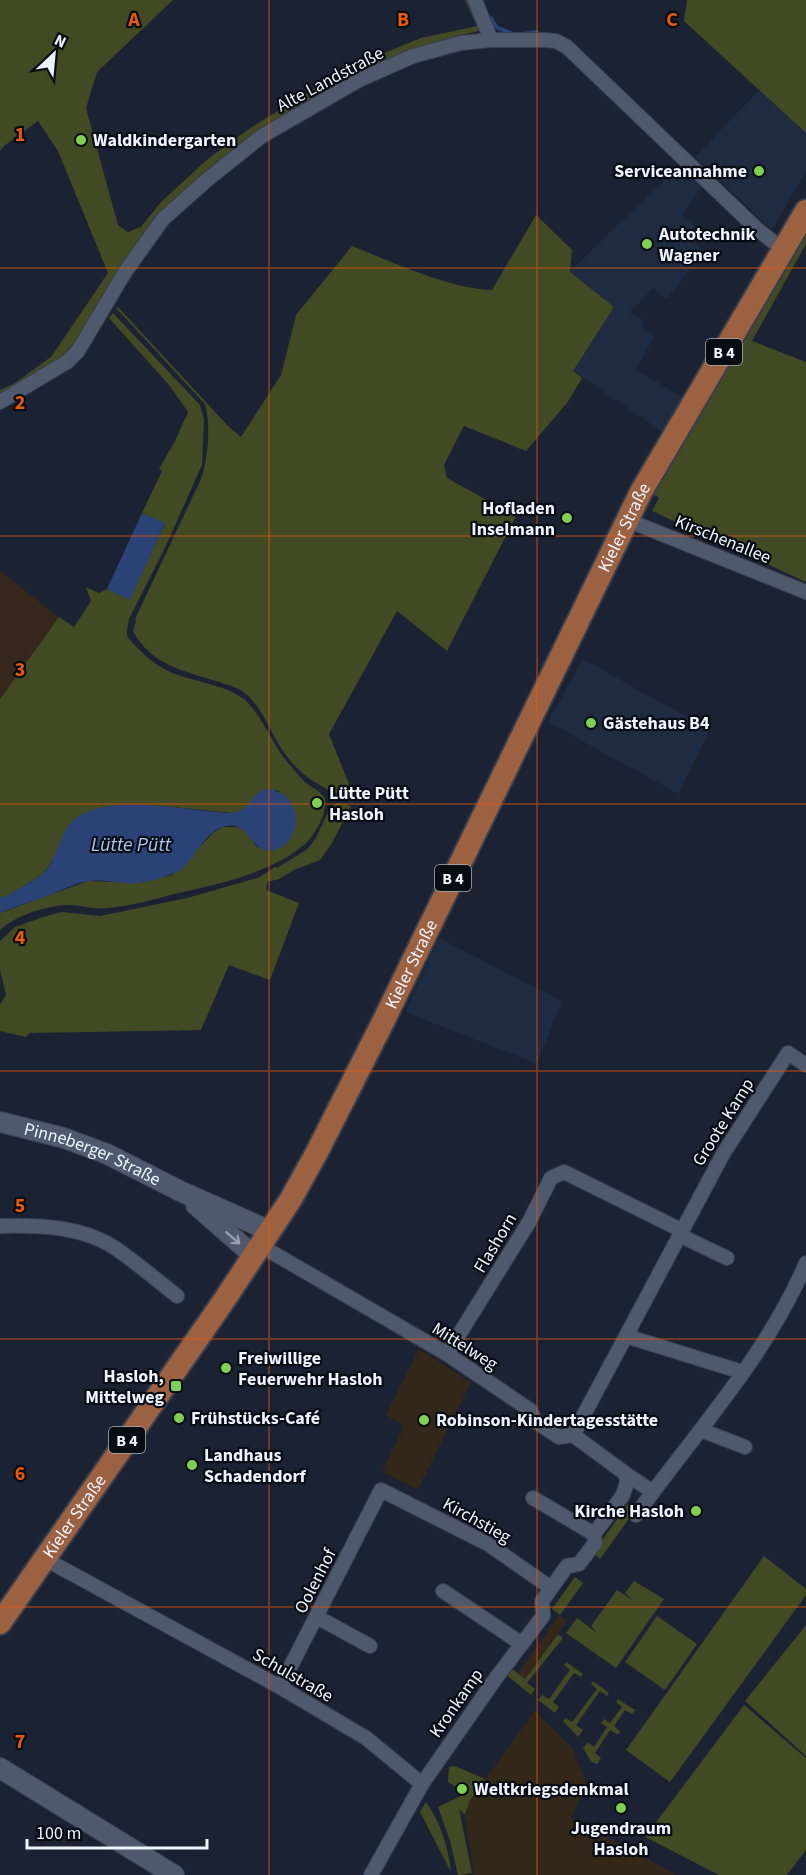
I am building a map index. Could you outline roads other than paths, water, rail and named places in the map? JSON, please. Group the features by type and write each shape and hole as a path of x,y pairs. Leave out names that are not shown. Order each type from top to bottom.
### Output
{"main road":[{"name":"Kieler Straße","path":"0,1623 262,1244 314,1158 627,520 806,211"},
{"name":"Pinneberger Straße","path":"0,1122 64,1138 107,1154 180,1191 262,1244"},
{"name":"Pinneberger Straße","path":"180,1191 262,1244"},
{"path":"0,1768 174,1875"}],"street":[{"path":"475,0 491,40"},
{"name":"Alte Landstraße","path":"0,402 67,362 78,351 125,272 163,219 262,136 359,80 413,56 461,43 491,40 545,40 556,41 567,47 758,230 783,250"},
{"name":"Kirschenallee","path":"627,520 806,592"},
{"name":"Groote Kamp","path":"573,1435 729,1144 788,1053 806,1065"},
{"name":"Flashorn","path":"447,1354 529,1222 551,1178 564,1172 680,1233"},
{"path":"0,1226 39,1225 92,1236 116,1248 177,1296"},
{"path":"680,1233 727,1258"},
{"name":"Mittelweg","path":"262,1244 447,1354 530,1410 536,1422 553,1434 559,1437 573,1435 626,1474"},
{"path":"626,1474 625,1492 639,1512 800,1292 806,1263"},
{"path":"626,1336 742,1372"},
{"path":"701,1430 745,1447"},
{"path":"626,1474 653,1492"},
{"name":"Kirchstieg","path":"381,1490 488,1545 551,1588"},
{"name":"Oolenhof","path":"280,1687 381,1490"},
{"name":"Kronkamp","path":"422,1784 496,1678 543,1616 542,1601 551,1588 567,1566 579,1564 595,1543 594,1534 625,1492"},
{"path":"533,1498 594,1534"},
{"name":"Schulstraße","path":"45,1559 280,1687 366,1738 422,1784"},
{"path":"443,1591 522,1644"},
{"path":"317,1617 370,1646"},
{"path":"371,1875 422,1784"}],"water":[{"path":"142,513 165,523 130,600 107,589"},
{"name":"Lütte Pütt","path":"264,789 277,791 287,797 296,816 291,837 284,845 274,850 266,851 260,848 238,827 220,828 204,841 183,868 169,875 140,883 85,882 0,913 0,897 5,897 43,874 51,864 66,829 83,813 102,807 146,805 232,813 247,806"}],"waterway":[{"path":"491,18 496,27 513,34"},
{"path":"523,34 537,32"}],"place":[{"name":"Waldkindergarten","path":"81,140"},
{"name":"Serviceannahme","path":"759,171"},
{"name":"Autotechnik Wagner","path":"647,244"},
{"name":"Hofladen Inselmann","path":"567,518"},
{"name":"Gästehaus B4","path":"591,723"},
{"name":"Lütte Pütt Hasloh","path":"317,803"},
{"name":"Freiwillige Feuerwehr Hasloh","path":"226,1368"},
{"name":"Hasloh, Mittelweg","path":"176,1386"},
{"name":"Frühstücks-Café","path":"179,1418"},
{"name":"Robinson-Kindertagesstätte","path":"424,1420"},
{"name":"Landhaus Schadendorf","path":"192,1465"},
{"name":"Kirche Hasloh","path":"696,1511"},
{"name":"Weltkriegsdenkmal","path":"462,1789"},
{"name":"Jugendraum Hasloh","path":"621,1808"}]}
